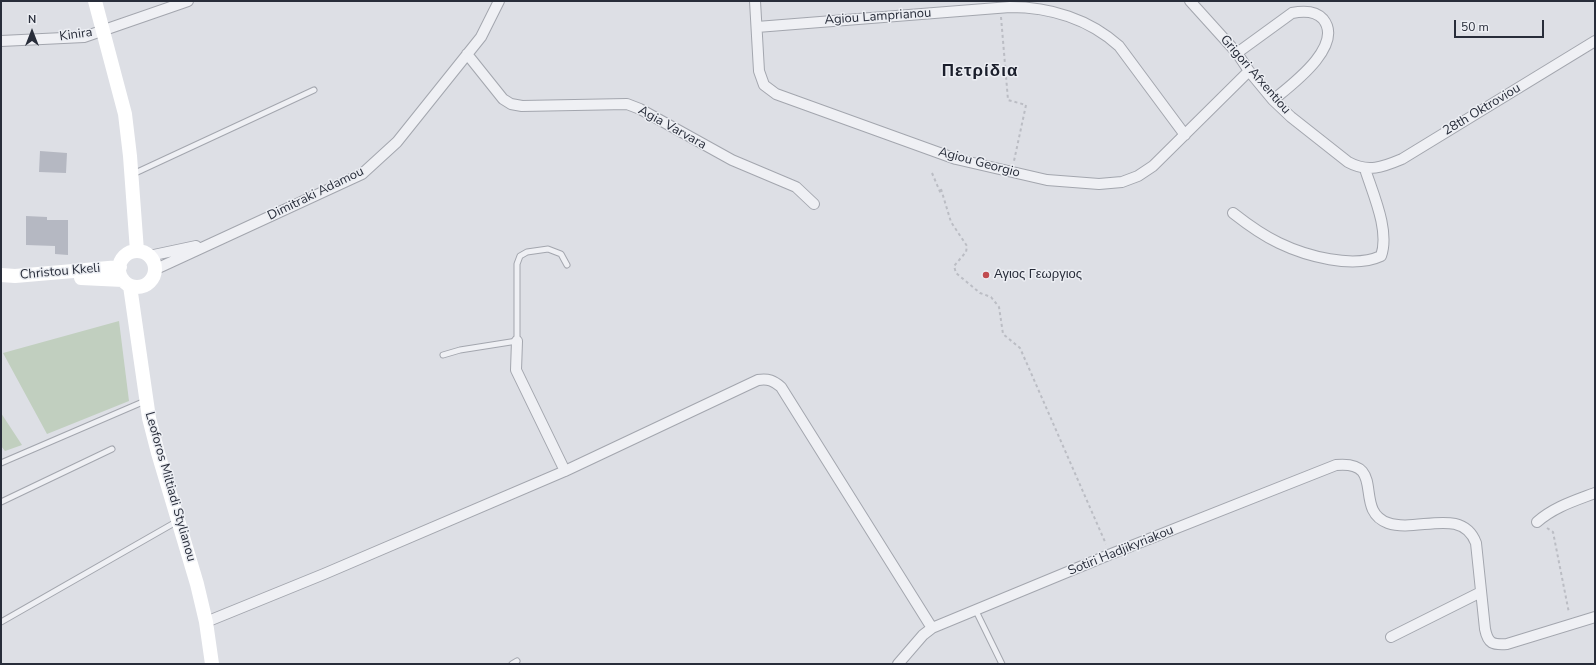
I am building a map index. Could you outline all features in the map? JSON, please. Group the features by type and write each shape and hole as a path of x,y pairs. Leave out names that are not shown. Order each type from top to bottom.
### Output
{"main road":[{"path":"95,1 125,114 139,254"},
{"path":"8,276 136,279 154,262 139,254 124,257 136,279"},
{"name":"Leoforos Miltiadi Stylianou","path":"136,279 140,355 146,400 158,453 193,568 206,622 212,664"}],"street":[{"name":"Kinira","path":"1,41 84,37 188,1"},
{"name":"Dimitraki Adamou","path":"136,279 362,174 397,142 481,37 499,1"},
{"name":"Agiou Georgio","path":"755,1 758,64 761,78 764,85 776,94 956,159 1047,180 1099,184 1122,182 1138,176 1153,166 1185,136 1249,71"},
{"name":"Grigori Afxentiou","path":"1190,1 1237,53 1249,71 1273,100 1291,117 1340,156 1358,168 1365,169"},
{"name":"Agiou Lamprianou","path":"757,27 1000,8 1028,7 1048,10 1074,18 1091,26 1108,36 1119,46 1185,136"},
{"path":"1237,53 1292,13 1300,11 1313,12 1323,19 1326,23 1328,36 1323,50 1307,72 1273,100"},
{"name":"28th Oktroviou","path":"1365,169 1382,166 1402,159 1595,41"},
{"name":"Agia Varvara","path":"467,54 503,99 511,104 522,106 627,104 640,109 732,160 796,187 814,204"},
{"path":"1233,213 1255,229 1279,243 1304,253 1334,260 1363,261 1375,259 1381,256 1384,249 1384,237 1382,224 1365,169"},
{"path":"139,254 214,242"},
{"path":"516,341 516,370 565,471"},
{"path":"206,622 324,574 565,471 758,380 764,379 776,382 782,387 932,628"},
{"name":"Sotiri Hadjikyriakou","path":"898,664 919,639 932,628 1111,554 1336,465 1347,464 1357,467 1363,473 1372,508 1376,515 1383,521 1401,525 1450,523 1460,524 1467,529 1473,535 1476,543 1481,592"},
{"path":"1537,522 1546,514 1563,504 1595,493"},
{"path":"1391,637 1481,592 1487,637 1490,642 1498,644 1507,644 1595,617"}],"lane":[{"path":"131,178 314,90"},
{"path":"443,355 460,350 516,341 517,264 520,256 527,252 548,249 561,254 567,265"},
{"path":"1,463 146,400"},
{"path":"1,502 112,449"},
{"path":"1,622 179,521"},
{"path":"976,611 1002,664"}],"path":[{"path":"1000,8 1008,100 1026,105 1012,172"},
{"path":"932,174 942,195"},
{"path":"941,189 951,222 967,246 966,252 954,266 956,273 980,293 991,297 999,307 1003,334 1020,348 1111,554"},
{"path":"1537,522 1553,532 1572,624"}],"green space":[{"path":"119,321 129,401 47,434 3,353"},
{"path":"1,413 22,445 5,451 1,446"}],"building":[{"path":"40,151 67,153 66,173 39,172"},
{"path":"26,216 47,217 47,220 68,220 68,255 55,254 55,246 26,245"}],"place":[{"name":"Αγιος Γεωργιος","path":"986,275"}],"district":[{"name":"Πετρίδια","path":"980,72"}]}
